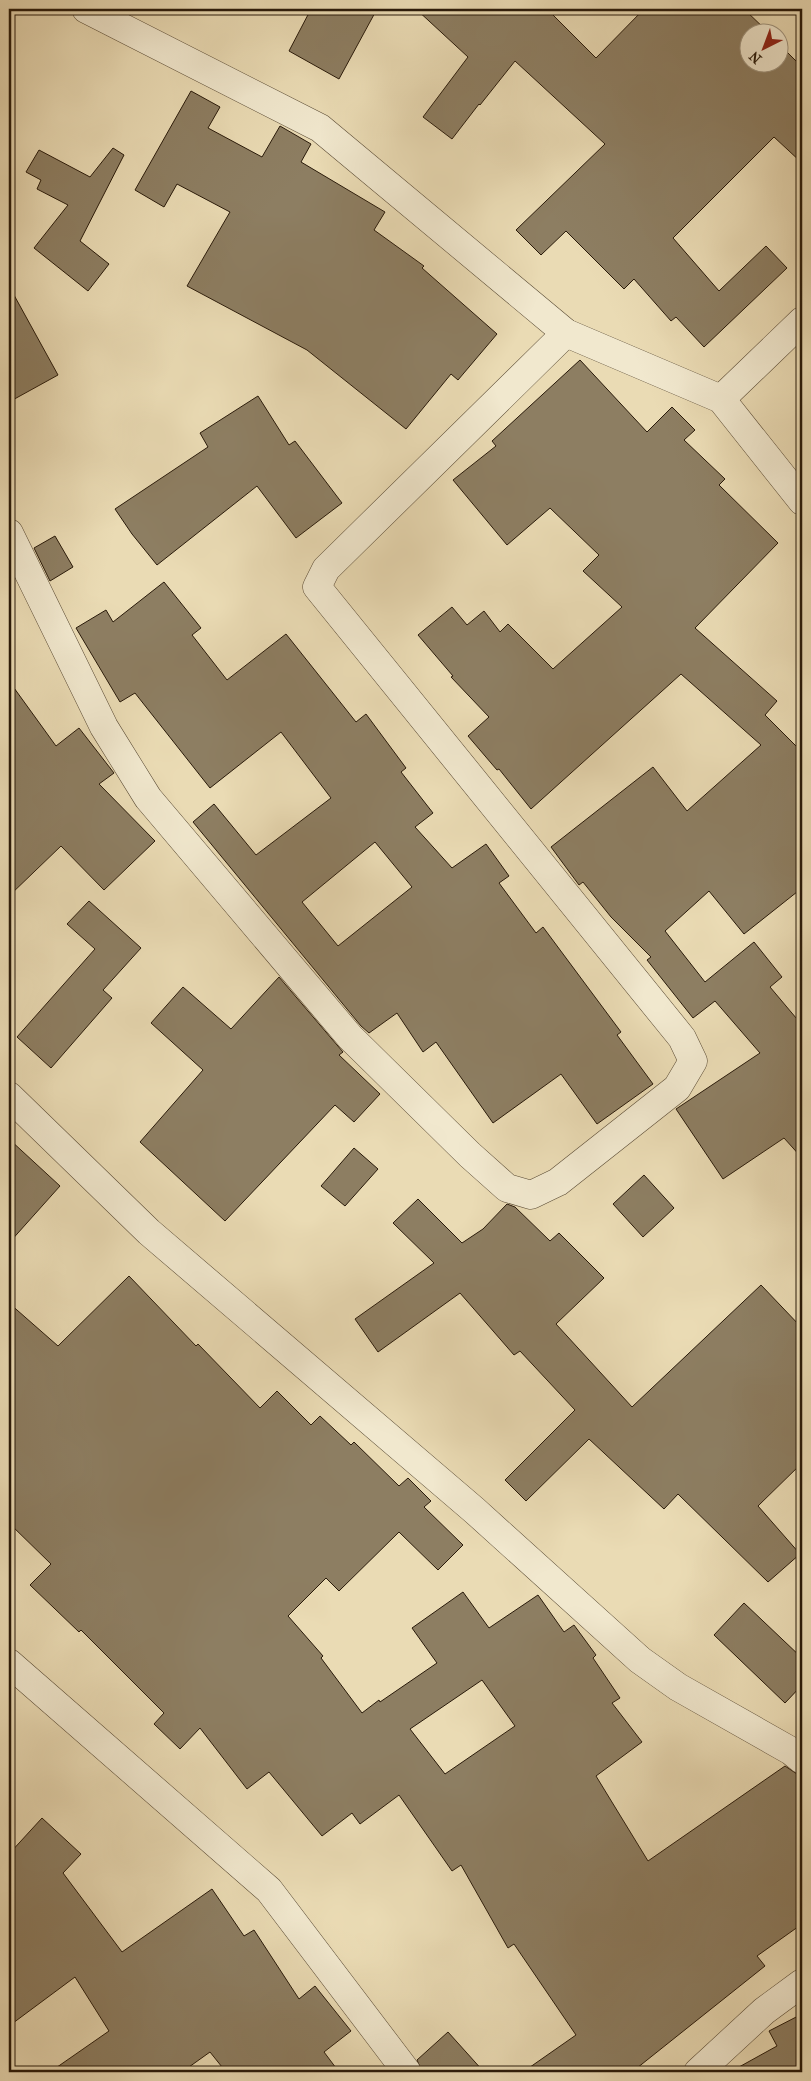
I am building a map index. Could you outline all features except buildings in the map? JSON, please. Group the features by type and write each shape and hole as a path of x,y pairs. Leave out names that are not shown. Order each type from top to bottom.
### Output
{"street":[{"path":"86,9 320,128 566,333 721,399 802,501"},
{"path":"721,399 802,321"},
{"path":"9,533 104,727 148,798 350,1037 506,1188 531,1195 558,1182 677,1088 693,1061 682,1038 317,587 326,569 566,333"},
{"path":"9,1096 149,1232 474,1510 640,1660 678,1686 791,1751 802,1760"},
{"path":"9,1663 269,1890 407,2072"},
{"path":"698,2072 764,2011 802,1983"}]}
